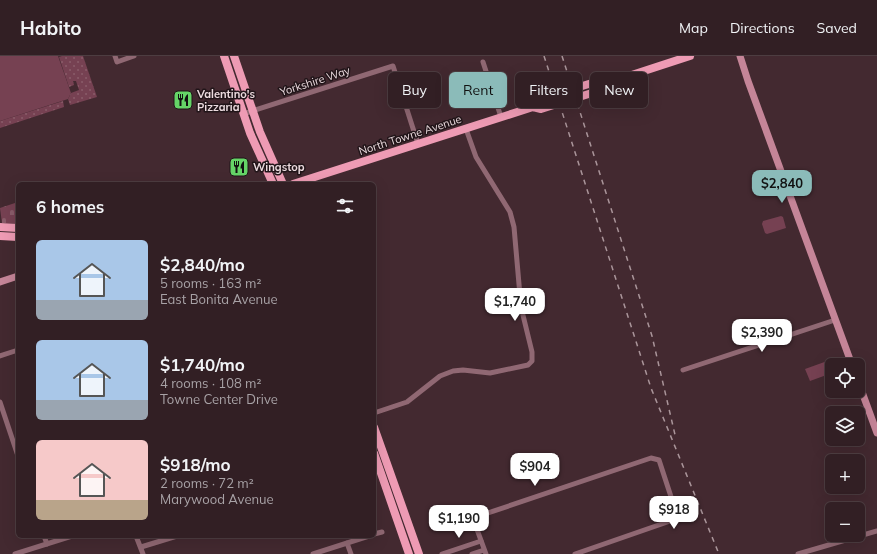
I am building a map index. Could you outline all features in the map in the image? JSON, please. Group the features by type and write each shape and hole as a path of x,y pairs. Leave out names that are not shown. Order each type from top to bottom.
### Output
{"main road":[{"path":"224,56 243,114 272,182"},
{"path":"234,56 252,111 265,145 282,182"},
{"name":"North Towne Avenue","path":"299,182 533,107 537,100 592,83 598,86 690,56"},
{"path":"740,56 849,358"},
{"path":"0,228 16,228"},
{"path":"0,236 16,237"},
{"path":"0,282 16,278"},
{"path":"864,398 877,433"},
{"path":"376,433 419,554"},
{"path":"376,459 409,554"}],"street":[{"path":"116,59 134,56"},
{"path":"483,62 501,118"},
{"name":"Yorkshire Way","path":"243,114 393,66 418,144"},
{"path":"376,412 407,402 440,376 453,371 463,370 490,374 528,366 532,361 532,352 521,307 514,227 510,212 476,157 466,129"},
{"path":"683,370 835,320"},
{"path":"0,356 16,351"},
{"path":"0,402 16,450"},
{"path":"472,554 485,552 474,519 476,516 651,458 659,460 677,515 676,519 575,554"},
{"path":"798,554 877,531"},
{"path":"376,534 382,532"},
{"path":"44,538 46,544"},
{"path":"14,554 66,538"},
{"path":"137,538 143,554"},
{"path":"141,547 170,538"},
{"path":"313,554 363,538"},
{"path":"442,554 481,541"},
{"path":"347,543 350,554"}],"green space":[{"path":"0,56 58,56 71,93 68,99 0,121"},
{"path":"83,56 97,97 70,105 68,99 71,93 79,90 76,81 73,81 74,85 69,87 59,57"},
{"path":"63,101 64,107 0,128 0,121"},
{"path":"16,203 16,224 2,223 0,208"},
{"path":"781,216 783,217 786,228 767,234 765,233 762,224 763,221"},
{"path":"825,362 825,376 810,381 805,369"}],"railway":[{"path":"544,56 651,388 719,554"},
{"path":"562,56 652,336 676,439"}],"place":[{"name":"Valentino's Pizzaria","path":"183,100"},
{"name":"Wingstop","path":"239,167"}]}
